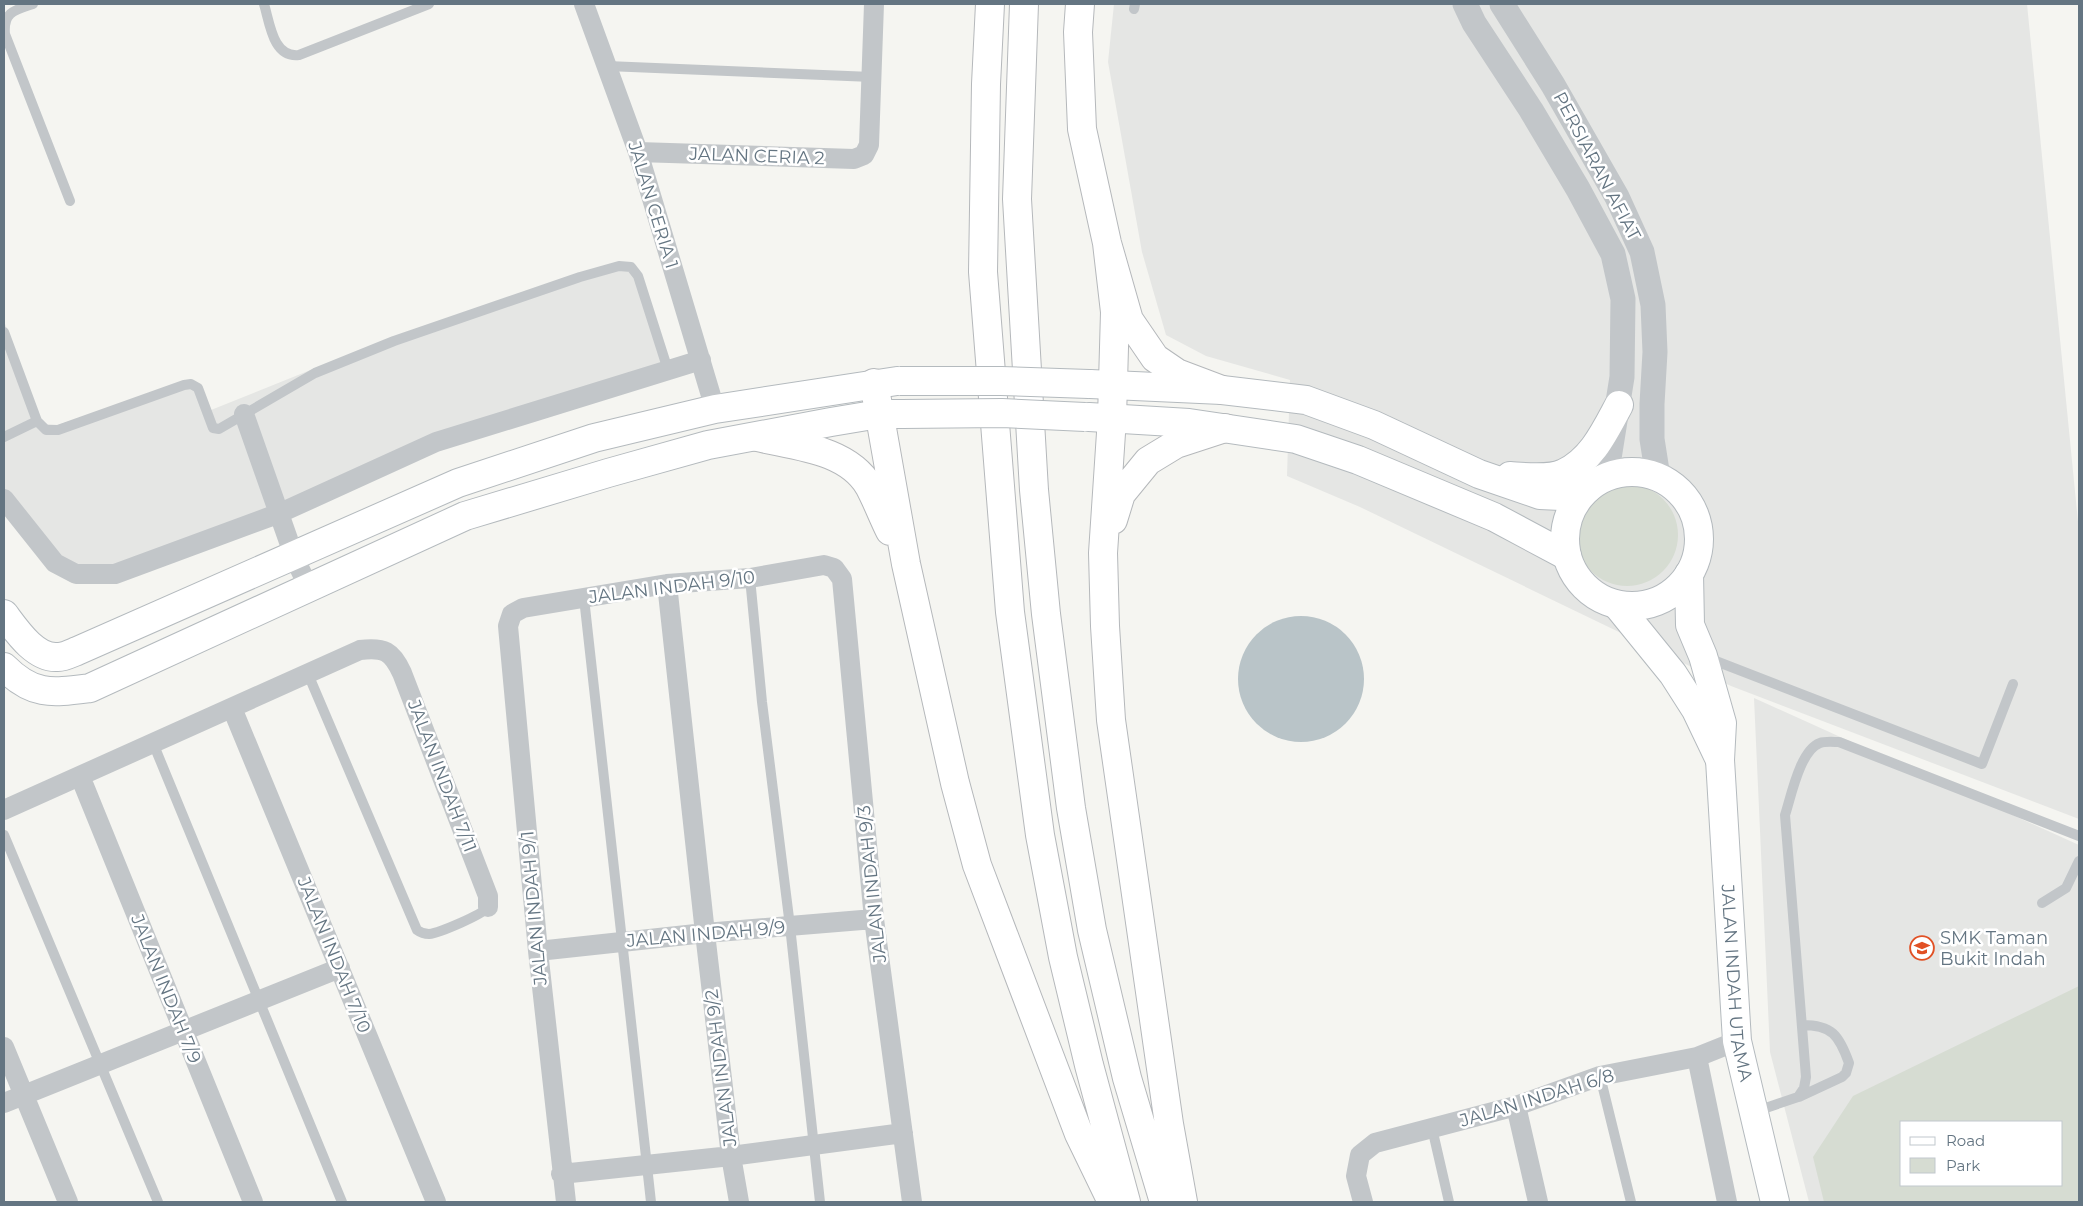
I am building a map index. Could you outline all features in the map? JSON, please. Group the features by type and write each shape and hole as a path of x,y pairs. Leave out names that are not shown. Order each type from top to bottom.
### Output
{"main road":[{"path":"990,4 986,94 983,272 1010,612 1040,835 1063,957 1089,1066 1126,1202"},
{"path":"1024,4 1017,199 1034,490 1046,614 1071,808 1092,930 1127,1078 1164,1202"},
{"path":"1080,4 1078,32 1082,129 1107,243 1130,320 1155,358 1177,373 1222,390"},
{"path":"1107,243 1115,312 1101,385 1112,418 1103,553 1111,720 1168,1115 1183,1202"},
{"path":"4,614 24,641 43,654 58,658 458,483 594,438 715,409 887,382 1001,380 1222,390 1306,400 1374,425 1479,474 1540,495 1561,496 1597,482 1628,472 1650,475 1670,484 1684,498 1694,516 1699,535 1697,555 1690,574 1676,590 1658,601 1638,607 1617,605 1600,599 1585,588 1574,573 1567,556 1564,538 1568,519 1576,502 1597,482"},
{"path":"887,382 906,564 954,783 977,865 1079,1134 1112,1202"},
{"path":"1479,474 1536,478 1563,474 1579,463 1596,446 1619,406"},
{"path":"4,667 18,681 37,690 57,692 90,688 465,516 708,445 831,422 891,414 1002,412 1112,418 1225,428 1296,439 1358,460 1494,517 1567,556"},
{"path":"1103,553 1121,494 1148,461 1176,444 1225,428"},
{"path":"757,437 816,450 846,462 868,485 906,564"},
{"name":"JALAN INDAH UTAMA","path":"1690,574 1690,625 1703,656 1722,722 1720,760 1737,1041 1774,1202"},
{"path":"1617,605 1673,674 1696,710 1720,760"}],"street":[{"name":"JALAN CERIA 1","path":"584,4 638,152 715,409"},
{"path":"872,77 874,4"},
{"name":"PERSIARAN AFIAT","path":"1464,4 1474,23 1531,110 1578,189 1613,254 1623,299 1622,377 1619,406 1597,482"},
{"name":"PERSIARAN AFIAT","path":"1502,4 1553,85 1617,198 1642,252 1653,305 1655,352 1652,439 1657,471 1670,484"},
{"name":"JALAN CERIA 2","path":"638,152 854,159 864,155 869,146 872,77"},
{"path":"1618,276 1646,272"},
{"path":"4,499 55,563 76,574 115,574 280,513 436,442 701,360"},
{"path":"244,414 294,555 308,588"},
{"name":"JALAN INDAH 9/10","path":"512,614 523,608 667,584 750,578 824,565 834,568"},
{"name":"JALAN INDAH 9/3","path":"834,568 842,579 874,919 912,1202"},
{"name":"JALAN INDAH 9/2","path":"667,584 705,933 731,1156 739,1202"},
{"name":"JALAN INDAH 9/1","path":"512,614 508,626 538,951 561,1174 566,1202"},
{"name":"JALAN INDAH 7/11","path":"308,674 360,650 385,650 396,660 488,896 488,907"},
{"path":"4,810 308,674"},
{"name":"JALAN INDAH 7/10","path":"232,708 436,1202"},
{"name":"JALAN INDAH 7/9","path":"80,776 253,1202"},
{"name":"JALAN INDAH 9/9","path":"538,951 705,933 874,919"},
{"path":"4,1103 340,968"},
{"name":"JALAN INDAH 6/8","path":"1363,1202 1356,1176 1360,1155 1375,1143 1516,1106 1600,1076 1697,1057 1737,1041"},
{"path":"4,1047 68,1202"},
{"path":"1697,1057 1727,1202"},
{"path":"1516,1106 1538,1202"},
{"path":"561,1174 731,1156 903,1133"}],"lane":[{"path":"33,4 8,15 4,24 5,34 70,201"},
{"path":"264,4 277,45 282,52 290,56 299,55 429,4"},
{"path":"607,66 872,77"},
{"path":"4,332 37,421 46,430 58,430 191,384 198,388 213,428 219,429 315,373 394,341 580,277 620,266 631,267 638,276 668,370"},
{"path":"4,437 37,421"},
{"path":"750,578 762,702 790,926 820,1202"},
{"path":"584,598 651,1202"},
{"path":"1703,656 1982,764 2013,684"},
{"path":"308,674 417,930 422,933 432,933 480,914 488,907"},
{"path":"1798,1097 1804,1088 1806,1077 1785,816 1796,779 1808,753 1820,743 1839,742 2079,836"},
{"path":"153,743 342,1202"},
{"path":"4,835 158,1202"},
{"path":"2042,904 2066,888 2079,861"},
{"path":"1753,1112 1798,1097 1846,1074 1849,1063 1831,1031 1818,1025 1802,1025"},
{"path":"1600,1076 1631,1202"},
{"path":"1432,1128 1449,1202"}],"shaded area":[{"path":"1114,4 2027,4 2079,532 2079,819 1731,686 1360,507 1287,476 1290,380 1206,356 1166,335 1142,252 1108,62"},
{"path":"633,263 674,375 439,447 75,580 4,510 4,321 40,419 47,424 58,425 191,380 201,384 211,410 313,369"},
{"path":"1301,616 1325,620 1346,634 1360,655 1364,679 1360,703 1346,724 1325,738 1301,742 1277,738 1256,724 1242,703 1238,679 1242,655 1256,634 1277,620"},
{"name":"SMK Taman Bukit Indah","path":"1754,698 2079,845 2079,1202 1809,1202 1770,1052"}],"green space":[{"path":"1627,484 1646,488 1663,499 1674,516 1678,535 1674,554 1663,571 1646,582 1627,586 1608,582 1591,571 1580,554 1576,535 1580,516 1591,499 1608,488"},
{"path":"2079,986 2079,1202 1824,1202 1813,1157 1853,1096"}],"place":[{"name":"SMK Taman Bukit Indah","path":"1922,948"}]}
